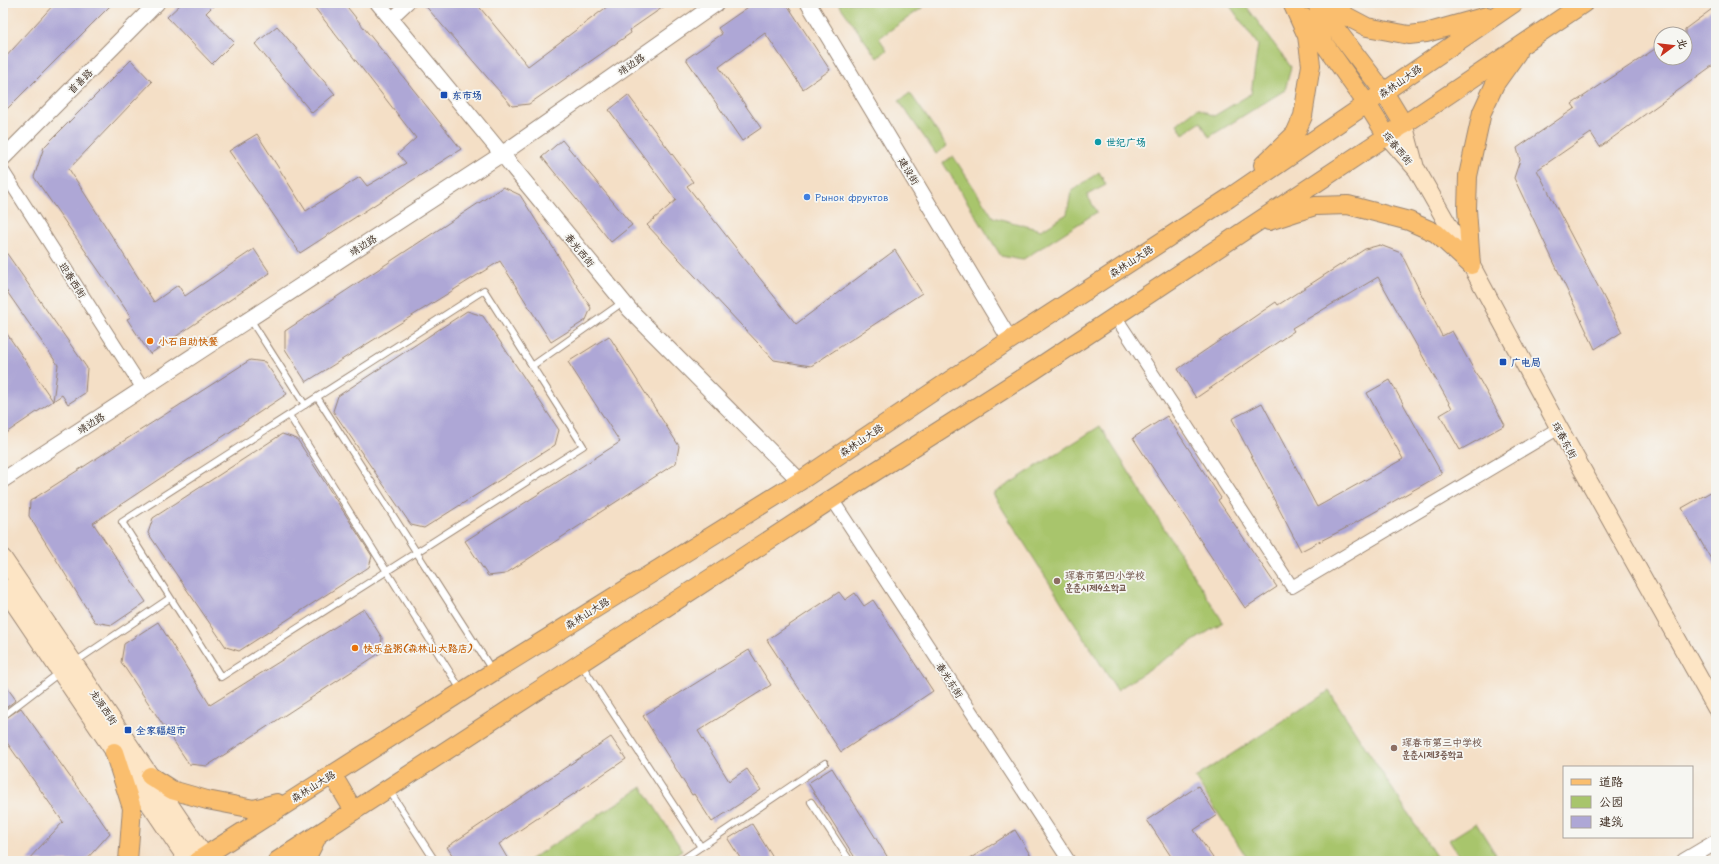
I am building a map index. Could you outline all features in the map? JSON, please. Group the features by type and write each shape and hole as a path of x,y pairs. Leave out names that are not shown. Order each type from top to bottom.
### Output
{"main road":[{"path":"1230,198 1295,134 1303,116 1312,65 1307,36 1292,3"},
{"name":"珲春西街","path":"1296,3 1367,104 1386,136 1417,170"},
{"name":"珲春西街","path":"1316,3 1384,92 1404,125 1417,170"},
{"path":"1329,3 1348,17 1367,27 1409,34 1426,33 1507,7"},
{"path":"277,861 832,499 1033,371 1404,125 1584,3"},
{"name":"森林山大路","path":"199,860 493,672 800,481 1010,340 1230,198 1507,7"},
{"path":"1471,265 1467,209 1468,176 1482,112 1495,84 1525,43"},
{"name":"珲春东街","path":"1417,170 1471,265 1558,428 1716,708"},
{"path":"1245,229 1315,206 1348,206 1409,221 1436,233 1471,265"},
{"name":"龙源西街","path":"3,558 67,667 114,752 199,860"},
{"name":"龙源西街","path":"3,587 67,667 150,776 199,860"},
{"path":"114,752 132,808 128,861"},
{"path":"332,774 354,811"},
{"path":"150,776 172,790 207,800 254,809 292,800"},
{"path":"305,861 318,834"}],"street":[{"name":"首善路","path":"3,158 157,3"},
{"name":"春光西街","path":"378,3 623,302 800,481"},
{"path":"391,18 408,3"},
{"name":"靖边路","path":"3,480 502,154 717,3"},
{"name":"建设街","path":"808,3 1010,340"},
{"name":"迎春西街","path":"3,171 143,389"},
{"path":"1115,316 1292,587 1558,428"},
{"name":"春光东街","path":"832,499 1069,861"},
{"path":"1684,861 1716,842"}],"lane":[{"path":"484,290 583,446 220,677 122,522 317,397 484,290"},
{"path":"532,366 623,302"},
{"path":"250,319 305,405"},
{"path":"317,397 493,672"},
{"path":"289,415 462,692"},
{"path":"3,716 67,667 170,598"},
{"path":"580,663 701,847"},
{"path":"680,861 825,763"},
{"path":"388,788 435,861"},
{"path":"811,802 850,861"}],"green space":[{"path":"838,3 921,3 922,8 879,38 887,50 877,58"},
{"path":"1228,3 1244,3 1291,67 1285,90 1209,137 1201,122 1183,134 1177,124 1198,108 1214,116 1251,94 1258,45"},
{"path":"910,93 947,146 936,154 899,101"},
{"path":"953,156 993,217 1041,230 1067,214 1071,192 1099,172 1106,185 1087,195 1097,212 1022,260 1001,256 943,163"},
{"path":"1100,426 1223,622 1117,690 993,494"},
{"path":"1329,691 1439,861 1249,861 1195,778"},
{"path":"642,787 682,850 665,861 528,861"},
{"path":"1476,823 1500,861 1462,861 1449,840"}],"building":[{"path":"55,3 113,3 3,113 3,60"},
{"path":"182,3 216,3 206,13 234,42 212,64 167,17"},
{"path":"311,3 344,3 461,149 300,253 229,151 257,134 306,211 360,177 367,186 406,163 398,154 416,138"},
{"path":"423,3 476,3 528,66 612,3 669,3 630,30 631,33 529,104 512,106"},
{"path":"754,3 786,3 830,70 803,89 765,33 719,67 761,128 742,141 686,59 722,34 718,28"},
{"path":"1716,6 1716,63 1600,147 1591,133 1537,170 1622,332 1595,349 1514,178 1520,160 1517,148 1575,108 1572,104 1653,50 1653,66 1693,66 1693,26 1689,26"},
{"path":"277,26 335,94 312,113 255,44"},
{"path":"131,60 152,82 69,169 154,302 178,285 185,296 254,249 270,273 150,354 127,319 131,317 34,177 44,147"},
{"path":"628,95 693,182 687,186 796,324 895,250 922,293 811,366 774,360 647,225 676,200 609,110"},
{"path":"562,140 632,225 611,242 542,157"},
{"path":"503,187 520,195 591,308 586,320 551,342 500,261 306,382 285,349 285,331"},
{"path":"1380,245 1401,253 1442,336 1452,331 1505,425 1460,450 1440,415 1452,408 1378,277 1292,328 1294,331 1196,398 1178,369 1276,302 1278,305 1365,249"},
{"path":"3,248 87,368 85,393 68,404 62,395 3,435 3,328 53,401 58,365 3,286"},
{"path":"467,311 483,316 559,430 555,445 424,528 411,525 333,411 338,396"},
{"path":"609,336 679,446 676,463 505,574 488,576 465,541 620,442 568,362"},
{"path":"250,360 265,362 287,394 93,523 146,602 112,625 95,622 29,516 30,501"},
{"path":"1390,380 1442,474 1348,527 1301,551 1232,419 1262,403 1317,507 1403,459 1367,393"},
{"path":"1167,416 1221,498 1218,500 1277,587 1245,608 1133,438"},
{"path":"282,434 297,439 372,556 369,567 239,651 226,647 148,533 153,518"},
{"path":"1716,489 1716,568 1682,508"},
{"path":"839,592 845,600 855,593 864,606 873,600 933,691 841,752 767,640"},
{"path":"364,609 382,638 380,653 207,766 189,764 121,662 124,644 158,622 210,705"},
{"path":"749,650 771,685 698,731 729,781 747,769 761,790 712,822 694,794 692,795 643,716"},
{"path":"3,682 16,700 3,710"},
{"path":"21,708 110,833 85,861 27,861 63,822 3,737 3,720"},
{"path":"611,737 626,759 499,844 509,861 456,861 447,847"},
{"path":"832,768 890,861 857,861 808,783"},
{"path":"1198,786 1217,815 1194,830 1215,861 1174,861 1147,820"},
{"path":"752,824 775,861 742,861 728,839"},
{"path":"1015,830 1034,861 966,861"}],"place":[{"name":"东市场","path":"444,95"},
{"name":"世纪广场","path":"1098,142"},
{"name":"Рынок фруктов","path":"807,197"},
{"name":"小石自助快餐","path":"150,341"},
{"name":"广电局","path":"1503,362"},
{"name":"珲春市第四小学校 훈춘시제4소학교","path":"1057,581"},
{"name":"快乐益粥(森林山大路店)","path":"355,648"},
{"name":"全家福超市","path":"128,730"},
{"name":"珲春市第三中学校 훈춘시제3중학교","path":"1394,748"}]}
